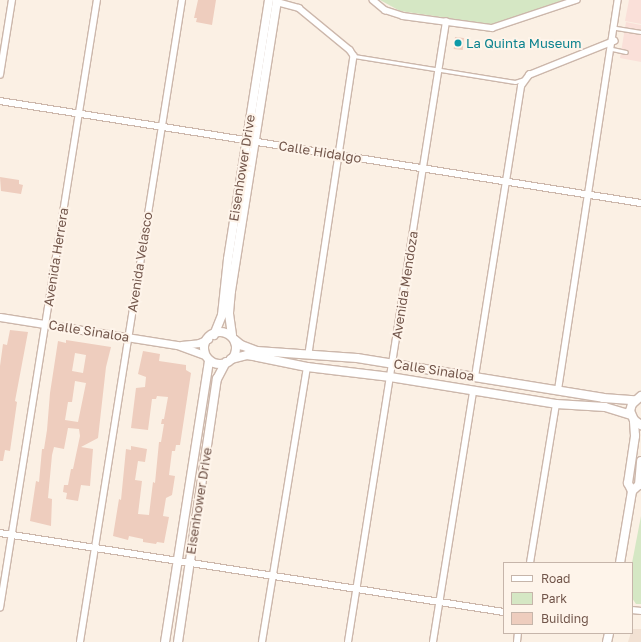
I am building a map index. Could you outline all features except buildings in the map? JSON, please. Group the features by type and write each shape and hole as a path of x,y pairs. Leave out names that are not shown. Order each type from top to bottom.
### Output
{"main road":[{"name":"Eisenhower Drive","path":"211,337 222,315 224,282 247,140 274,1"},
{"name":"Eisenhower Drive","path":"233,337 229,314 231,292 256,142 274,1"},
{"path":"221,333 233,337 236,346 228,360 207,358 204,346 211,337 221,333"},
{"name":"Calle Sinaloa","path":"233,337 241,345 257,351 309,353 392,363 603,398 639,397"},
{"name":"Calle Sinaloa","path":"228,360 247,355 307,367 390,377 556,404 605,408 635,420"},
{"name":"Eisenhower Drive","path":"166,642 179,561 207,358"},
{"name":"Eisenhower Drive","path":"178,642 216,378 228,360"},
{"path":"620,562 632,491 628,483 635,436 635,420 630,407 639,397"},
{"path":"632,491 639,485 641,461"}],"street":[{"path":"0,75 12,0"},
{"name":"Avenida Herrera","path":"0,608 96,0"},
{"name":"Avenida Velasco","path":"80,642 182,0"},
{"path":"373,0 393,14 499,28 576,0"},
{"path":"558,390 588,194 616,28 618,0"},
{"path":"274,1 299,8 350,50 354,56 309,353"},
{"name":"Avenida Mendoza","path":"348,642 446,22"},
{"path":"475,377 506,181 524,79 614,41"},
{"name":"Calle Hidalgo","path":"0,101 641,203"},
{"name":"Calle Sinaloa","path":"0,317 177,345 207,358"},
{"name":"Calle Sinaloa","path":"177,345 199,343 211,337"},
{"path":"262,642 307,367"},
{"path":"433,642 473,391"},
{"path":"530,562 556,404"},
{"path":"0,533 503,612"}],"lane":[{"path":"616,28 641,32"},
{"path":"612,49 626,52"},
{"path":"354,56 514,82 524,79"}],"shaded area":[{"path":"629,0 641,0 641,24 625,21"},
{"path":"626,22 641,25 641,62 620,58"},
{"path":"633,629 641,629 641,642 628,642 630,634 633,634"}],"green space":[{"path":"380,0 563,0 495,25 400,11"},
{"path":"641,516 641,604 636,604 633,600 632,562"}],"place":[{"name":"La Quinta Museum","path":"458,43"}]}
